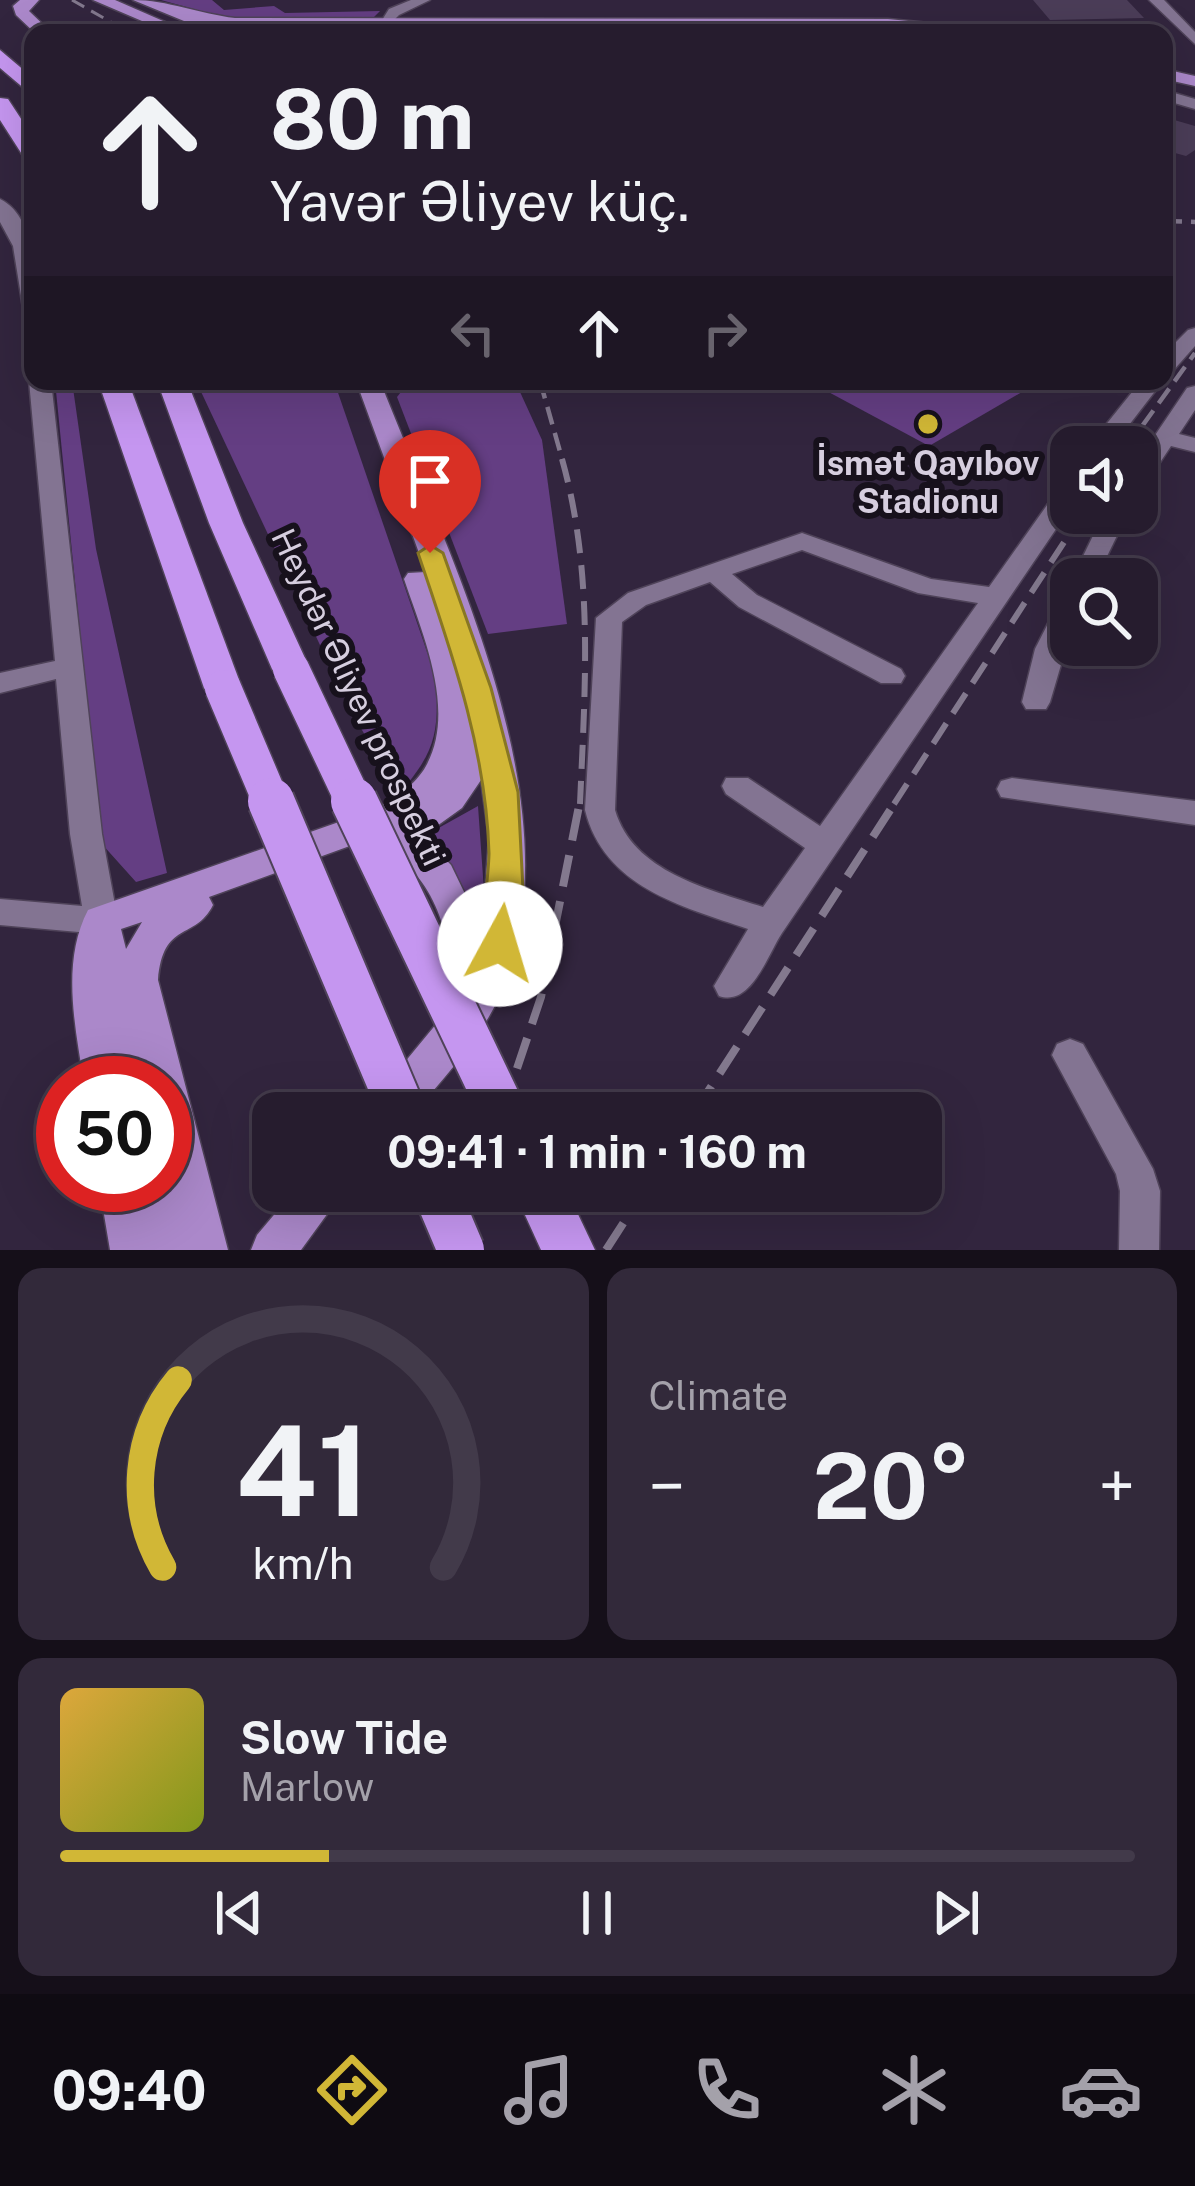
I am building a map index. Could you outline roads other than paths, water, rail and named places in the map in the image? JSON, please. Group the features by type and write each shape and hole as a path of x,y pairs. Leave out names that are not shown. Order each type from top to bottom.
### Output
{"highway":[{"path":"0,56 24,81"},
{"path":"0,105 24,141"},
{"path":"116,390 223,688 394,1092"},
{"name":"Heydər Əliyev prospekti","path":"176,390 226,524 291,669 493,1092"},
{"path":"445,1212 460,1250"},
{"path":"550,1212 568,1250"}],"main road":[{"path":"31,0 21,6 21,12 34,24"},
{"path":"142,1 214,22 888,24"},
{"path":"110,3 160,24"},
{"path":"1,16 24,36"},
{"path":"1195,64 1195,80"},
{"path":"158,1056 138,970 143,943 153,928 186,908 376,831 423,797 444,769 454,727 440,645 351,390"},
{"path":"371,390 484,713 502,792 506,890 500,944 475,1005 405,1092"},
{"path":"100,921 429,818 466,783 475,767 484,713"},
{"path":"376,831 415,844 424,856 458,918 472,959 475,1005"},
{"path":"100,921 90,994 100,1056"},
{"path":"100,921 129,1056"},
{"path":"192,1194 206,1250"},
{"path":"126,1212 132,1250"},
{"path":"163,1212 171,1250"},
{"path":"273,1250 305,1212"}],"street":[{"path":"384,22 394,12 423,0"},
{"path":"1156,0 1195,40"},
{"path":"0,204 24,257"},
{"path":"1173,357 1195,334"},
{"path":"0,912 100,921 89,861 41,390"},
{"path":"1117,426 1145,390"},
{"path":"1158,448 1195,393"},
{"path":"1165,437 1195,446"},
{"path":"731,986 1050,520"},
{"path":"770,923 648,874 616,848 601,824 609,618 638,599 802,541 913,583 997,597"},
{"path":"712,571 748,602 891,676"},
{"path":"1036,702 1050,647"},
{"path":"0,683 68,668"},
{"path":"737,786 826,847"},
{"path":"1012,789 1195,813"},
{"path":"1070,1055 1134,1169 1140,1191 1139,1250"}],"railway":[{"path":"72,0 114,24"},
{"path":"1173,221 1195,222"},
{"path":"1173,383 1195,353"},
{"path":"543,390 563,462"},
{"path":"1142,426 1168,390"},
{"path":"562,459 583,587 580,804"},
{"path":"894,804 1069,534"},
{"path":"509,1092 541,997 580,801"},
{"path":"708,1092 896,801"},
{"path":"452,1250 467,1212"},
{"path":"606,1250 630,1212"}],"place":[{"name":"İsmət Qayıbov Stadionu","path":"928,424"}]}
